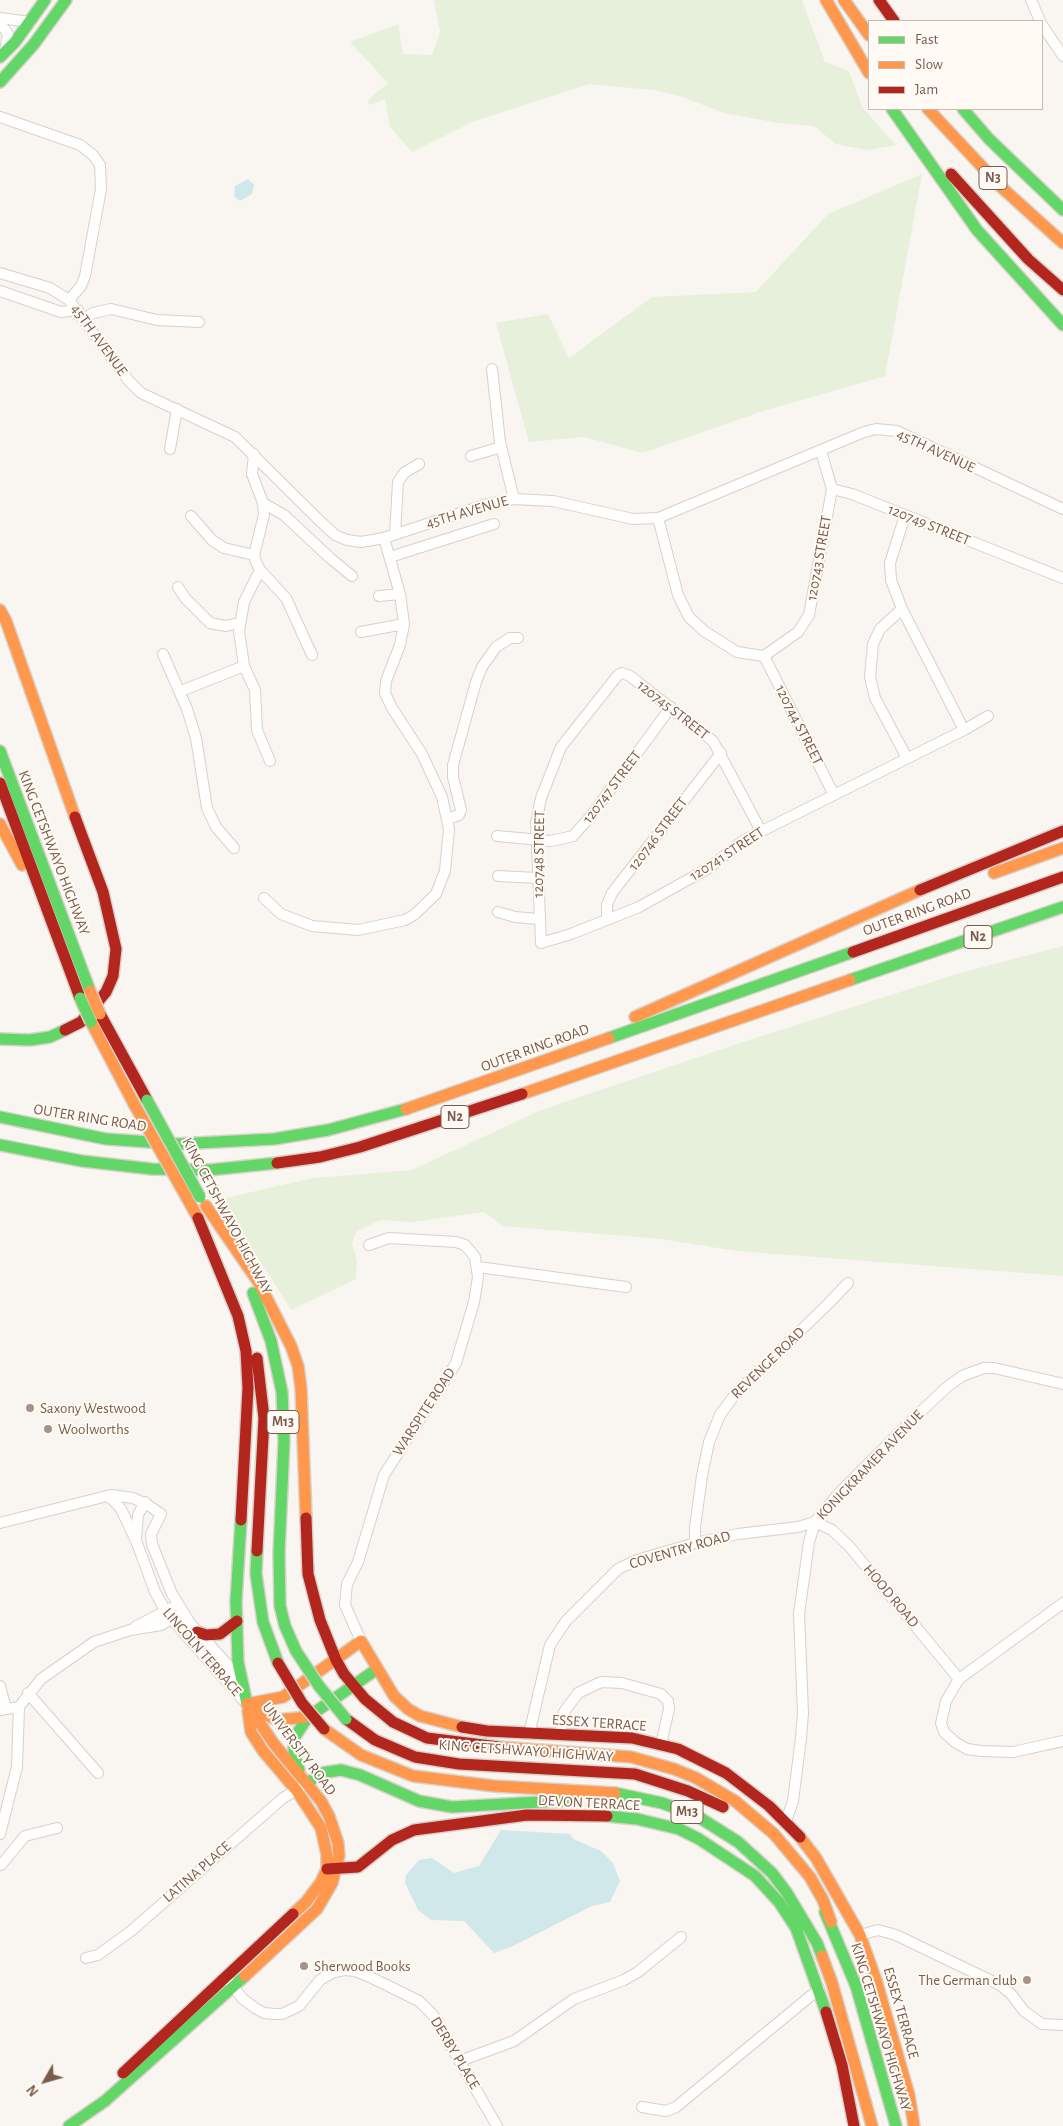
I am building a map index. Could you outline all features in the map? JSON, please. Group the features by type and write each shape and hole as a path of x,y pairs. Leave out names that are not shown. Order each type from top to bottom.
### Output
{"main road":[{"path":"2,56 46,0"},
{"path":"0,82 34,44 66,0"},
{"path":"826,0 867,68"},
{"path":"844,0 868,34"},
{"path":"879,0 893,20"},
{"path":"893,110 977,230 1063,325"},
{"path":"900,110 983,211 1028,259 1063,290"},
{"name":"N3","path":"929,110 1000,186 1063,243"},
{"path":"966,112 998,136 1063,197"},
{"name":"N3","path":"966,112 1026,176 1063,210"},
{"path":"0,610 6,621 103,892 116,949 113,976 106,992 81,1022 50,1036 30,1040 0,1038"},
{"path":"0,619 10,635"},
{"name":"KING CETSHWAYO HIGHWAY","path":"0,751 100,1014 253,1293 271,1341 282,1392 284,1442 279,1553 280,1606 285,1626 296,1651 319,1686 346,1719 356,1728 382,1744 402,1752 436,1761 635,1774 688,1791 716,1803 744,1820 780,1850 815,1894 831,1922 856,1986 896,2126"},
{"name":"KING CETSHWAYO HIGHWAY","path":"0,783 80,998 91,1022 134,1104 198,1218 245,1312 258,1359 262,1393 264,1444 256,1574 263,1622 278,1663 302,1703 324,1729 361,1755 413,1776 494,1786 590,1790 637,1797 678,1808 718,1829 756,1857 787,1892 810,1928 824,1962 872,2126"},
{"path":"0,824 48,912"},
{"path":"502,1076 890,903 1063,831"},
{"path":"803,942 1063,848"},
{"name":"OUTER RING ROAD","path":"0,1117 49,1129 124,1140 178,1144 237,1142 292,1136 354,1124 420,1105 1063,877"},
{"name":"N2","path":"0,1145 82,1162 161,1169 245,1168 320,1157 401,1135 622,1058 894,968 1063,907"},
{"path":"894,968 1063,918"},
{"path":"203,1202 268,1299 283,1326 298,1366 308,1574 320,1620 336,1660 365,1699 392,1722 427,1738 481,1746 631,1757 674,1769 696,1778 735,1801 774,1834 810,1877 823,1900 831,1922"},
{"path":"198,1218 238,1316 248,1369 236,1601 238,1662 247,1704 260,1714 277,1720 308,1717"},
{"path":"197,1632 206,1635 223,1633 237,1620"},
{"path":"247,1704 283,1697 361,1642"},
{"name":"ESSEX TERRACE","path":"361,1642 403,1706 420,1716 451,1725 530,1734 632,1738 661,1744 702,1759 726,1773 786,1821 816,1858 860,1935 894,2039 914,2126"},
{"path":"377,1669 308,1717 294,1738 294,1752 304,1780 322,1773 341,1770 360,1775 419,1800 452,1806 637,1797"},
{"name":"UNIVERSITY ROAD","path":"169,2036 225,1977 306,1902 332,1869 339,1856 338,1844 329,1816 322,1802 274,1744 247,1704"},
{"name":"UNIVERSITY ROAD","path":"72,2123 169,2036 233,1987 317,1909 325,1898 332,1869 321,1828 297,1791 269,1759 251,1732 247,1704"},
{"name":"DEVON TERRACE","path":"332,1869 358,1867 401,1835 430,1826 552,1814 617,1816 661,1824 699,1839 742,1865 768,1889 796,1928 819,1989 842,2065 854,2126"}],"street":[{"path":"1031,0 1040,20"},
{"path":"0,18 30,22"},
{"path":"0,23 8,34 9,40 2,56"},
{"path":"1043,26 1063,56"},
{"path":"0,117 80,145 93,155 100,165 101,189 86,270 81,286 69,300"},
{"name":"45TH AVENUE","path":"0,273 50,288 69,300 85,318 128,380 141,393 235,436 335,534 347,540 361,542 384,538 488,504 514,499 553,501 632,519 658,518 870,430 886,429 897,431 1063,509"},
{"path":"0,291 61,312 78,310"},
{"path":"85,318 93,313 111,309 156,320 199,322"},
{"path":"492,369 501,447 514,499"},
{"path":"170,449 177,410"},
{"path":"471,456 501,447"},
{"path":"821,451 832,489"},
{"path":"254,454 252,474 263,502 264,515 254,555 260,570 286,598 312,655"},
{"path":"395,534 398,482 404,473 419,464"},
{"name":"120749 STREET","path":"832,489 904,515 1063,578"},
{"name":"120743 STREET","path":"764,656 798,632 809,615 832,489"},
{"path":"263,502 284,514 330,558 352,576"},
{"path":"904,515 890,563 892,580 902,609 964,730"},
{"path":"191,516 212,540 224,548 254,555"},
{"path":"658,518 678,594 689,617 704,631 730,649 748,655 764,656"},
{"path":"390,557 494,524"},
{"path":"264,898 282,914 323,928 358,930 405,920 429,902 440,885 447,860 448,819 442,797 422,754 392,708 385,692 386,681 400,645 404,624 400,594 384,538"},
{"path":"260,570 244,602 239,622 244,666 255,690 259,740 270,760"},
{"path":"178,586 185,598 210,622 226,626 239,622"},
{"path":"379,596 400,594"},
{"path":"902,609 880,629 873,644 870,677 875,698 906,758"},
{"path":"361,632 404,624"},
{"path":"448,819 459,815 461,810 453,777 453,765 476,682 486,661 496,647 510,638 518,638"},
{"path":"163,654 181,691 196,738 206,808 216,827 234,848"},
{"name":"120744 STREET","path":"764,656 834,794"},
{"path":"181,691 244,666"},
{"name":"120745 STREET","path":"622,673 708,735 721,753 761,831"},
{"name":"120748 STREET","path":"541,943 538,919 537,878 538,810 557,753 613,680 622,673"},
{"name":"120747 STREET","path":"497,836 551,841 565,840 577,832 672,708"},
{"name":"120741 STREET","path":"541,943 607,920 647,903 701,873 744,840 964,730 988,716"},
{"name":"120746 STREET","path":"607,920 607,906 612,893 721,753"},
{"path":"498,876 537,878"},
{"path":"498,912 515,917 538,919"},
{"path":"369,1245 389,1238 456,1242 465,1245 472,1252 478,1267 626,1287"},
{"name":"WARSPITE ROAD","path":"361,1642 345,1605 347,1584 358,1562 384,1475 456,1364 474,1302 478,1267"},
{"name":"REVENGE ROAD","path":"695,1543 695,1528 702,1476 709,1442 720,1416 736,1393 848,1283"},
{"name":"KONIGKRAMER AVENUE","path":"786,1821 794,1801 804,1712 800,1614 809,1542 815,1522 839,1492 913,1419 947,1387 962,1376 984,1368 994,1368 1063,1384"},
{"name":"LINCOLN TERRACE","path":"107,1496 121,1509 149,1578 168,1615 247,1704"},
{"name":"LINCOLN TERRACE","path":"0,1523 107,1496 126,1496 145,1502 160,1514 151,1534 152,1544 162,1573 180,1608 197,1632 228,1665 247,1704"},
{"name":"LINCOLN TERRACE","path":"136,1543 136,1522 145,1502"},
{"name":"COVENTRY ROAD","path":"530,1734 545,1660 550,1645 566,1621 618,1569 637,1560 695,1543 738,1534 798,1527 815,1522"},
{"name":"HOOD ROAD","path":"815,1522 832,1530 849,1546 959,1679"},
{"path":"1063,1603 959,1679 946,1701 941,1723 944,1732 955,1742 967,1749 1013,1752 1063,1741"},
{"path":"0,1834 17,1767 20,1707 28,1693 41,1679 94,1642 130,1630 161,1625 168,1615 180,1608"},
{"path":"560,1734 564,1712 578,1693 601,1682 622,1683 661,1694 668,1702 669,1709 661,1744"},
{"path":"0,1686 3,1709 20,1707"},
{"path":"28,1693 98,1773"},
{"name":"LATINA PLACE","path":"86,1958 98,1955 131,1931 283,1798 297,1791 304,1780"},
{"path":"1,1865 25,1836 57,1828"},
{"path":"860,1935 878,1930 896,1935 1000,1985 1024,2010 1042,2024 1063,2025"},
{"path":"460,2062 514,2041 574,1999 624,1980 638,1972 681,1937"},
{"name":"DERBY PLACE","path":"225,1977 243,2000 264,2012 282,2014 299,2006 316,1984 328,1974 345,1970 355,1971 419,2001 433,2015 497,2126"},
{"path":"642,2107 666,2111 676,2107 819,1989"}],"green space":[{"path":"434,0 802,0 825,62 849,71 862,107 896,145 867,150 836,144 814,126 779,123 724,113 680,96 653,90 589,84 475,121 412,152 390,127 385,99 370,105 368,100 388,83 350,42 398,24 403,54 432,55 440,32"},
{"path":"922,174 885,376 763,411 643,453 584,437 529,442 496,323 548,314 569,358 652,297 756,292 828,214"},
{"path":"1063,946 1063,1276 737,1251 661,1239 503,1226 484,1212 411,1222 380,1220 357,1231 352,1243 357,1261 356,1279 291,1310 221,1199 313,1178 412,1170 541,1110 746,1041 960,973"}],"water":[{"path":"248,179 254,185 252,194 240,201 234,196 235,186"},
{"path":"501,1830 570,1834 573,1839 601,1851 613,1863 620,1881 610,1902 592,1906 513,1946 494,1953 464,1921 431,1920 418,1910 405,1883 406,1875 419,1860 432,1858 454,1873 479,1866"}],"traffic: fast":[{"path":"0,57 15,42 45,0"},
{"path":"0,82 34,44 66,0"},
{"path":"893,110 977,230 1063,325"},
{"path":"964,110 989,139 1063,210"},
{"path":"0,751 90,991"},
{"path":"850,980 1063,907"},
{"path":"609,1038 853,952"},
{"path":"80,998 91,1022"},
{"path":"0,1039 30,1040 50,1037 65,1030"},
{"path":"147,1100 200,1197"},
{"path":"0,1117 106,1139 178,1144 274,1139 328,1130 406,1109"},
{"path":"0,1145 82,1161 152,1169 209,1170 277,1163"},
{"path":"253,1293 271,1341 282,1392 284,1442 279,1553 280,1606 285,1626 296,1651"},
{"path":"241,1520 236,1601 238,1662 247,1704"},
{"path":"257,1551 256,1574 263,1622 278,1663"},
{"path":"296,1651 319,1686 346,1719"},
{"path":"299,1770 294,1752 294,1738 308,1717 377,1669"},
{"path":"307,1783 322,1773 341,1770 360,1775 419,1801 452,1807 575,1800"},
{"path":"615,1793 662,1803 697,1816 738,1842 772,1873 787,1893 817,1943 822,1956"},
{"path":"607,1816 637,1819 679,1829 699,1839 755,1876 779,1902 796,1928 826,2012"},
{"path":"825,1912 856,1986 896,2126"},
{"path":"69,2126 105,2101 245,1976"}],"traffic: slow":[{"path":"826,0 868,71"},
{"path":"844,0 868,34"},
{"path":"929,110 1000,186 1063,243"},
{"path":"0,610 6,621 75,817"},
{"path":"0,824 22,865"},
{"path":"994,873 1063,848"},
{"path":"635,1017 920,890"},
{"path":"522,1094 850,980"},
{"path":"90,991 100,1014"},
{"path":"91,1022 134,1104"},
{"path":"406,1109 609,1038"},
{"path":"134,1104 187,1198"},
{"path":"187,1198 198,1218"},
{"path":"206,1206 259,1283 291,1346 298,1366 301,1388 306,1518"},
{"path":"247,1704 283,1697 361,1641 394,1696 408,1709 420,1716 462,1727"},
{"path":"245,1976 317,1909 332,1883 339,1856 338,1843 329,1816 321,1801 274,1744 247,1704"},
{"path":"250,1707 277,1720 308,1717"},
{"path":"248,1711 251,1732 263,1751 297,1791 321,1828 327,1855 327,1869 321,1882 306,1902 293,1914"},
{"path":"324,1729 361,1755 413,1776 494,1786 615,1793"},
{"path":"499,1747 631,1757 674,1769 696,1778 735,1801 774,1834 810,1877 823,1900 831,1922"},
{"path":"800,1837 816,1858 860,1935 876,1980 909,2095 914,2126"},
{"path":"822,1956 832,1983 872,2126"}],"traffic: jam":[{"path":"879,0 893,20"},
{"path":"951,174 1028,259 1063,290"},
{"path":"0,783 80,998"},
{"path":"65,1030 81,1022 106,992 113,976 116,949 103,892 75,817"},
{"path":"920,890 1063,831"},
{"path":"853,952 1063,877"},
{"path":"100,1014 147,1100"},
{"path":"277,1163 320,1157 360,1147 522,1094"},
{"path":"198,1218 238,1316 246,1351 248,1388 241,1520"},
{"path":"257,1358 264,1418 257,1551"},
{"path":"306,1518 308,1574 320,1620 336,1660 344,1674 365,1699 393,1722 427,1738 499,1747"},
{"path":"197,1632 206,1635 220,1634 237,1621"},
{"path":"278,1663 302,1703 324,1729"},
{"path":"346,1719 375,1740 415,1757 459,1764 635,1774 688,1791 723,1807"},
{"path":"462,1727 487,1731 632,1738 678,1749 726,1773 769,1806 800,1837"},
{"path":"327,1869 358,1867 392,1840 414,1830 527,1815 607,1816"},
{"path":"123,2073 293,1914"},
{"path":"826,2012 842,2065 854,2126"}],"place":[{"name":"Saxony Westwood","path":"30,1408"},
{"name":"Woolworths","path":"48,1429"},
{"name":"Sherwood Books","path":"304,1966"},
{"name":"The German club","path":"1027,1980"}]}
